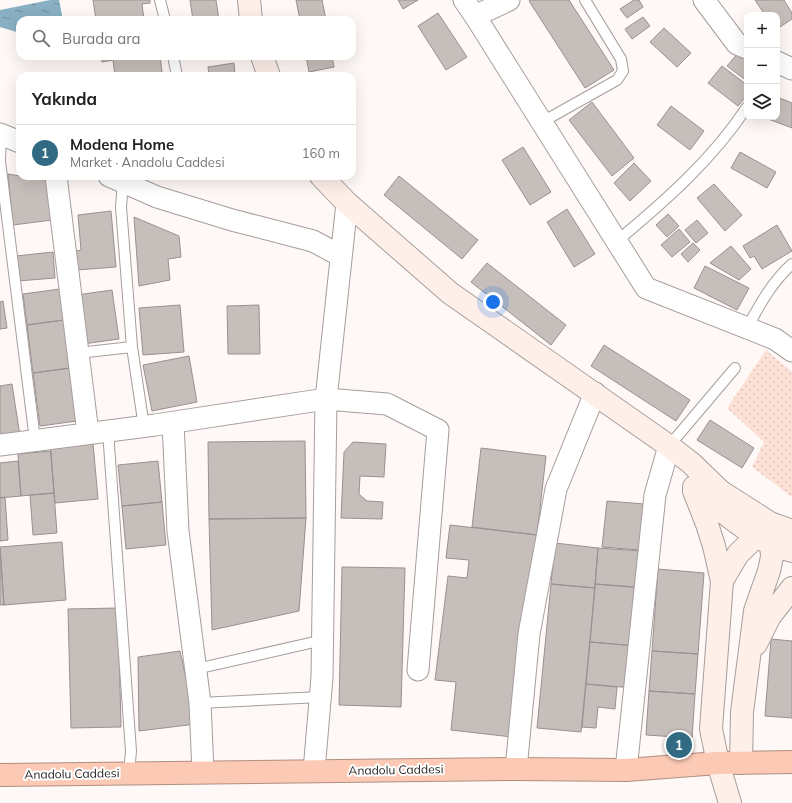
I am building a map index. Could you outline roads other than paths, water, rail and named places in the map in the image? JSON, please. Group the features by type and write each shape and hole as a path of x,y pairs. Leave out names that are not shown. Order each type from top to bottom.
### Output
{"highway":[{"name":"Anadolu Caddesi","path":"0,775 516,769 626,770 718,763 792,762"}],"street":[{"path":"249,0 251,16"},
{"path":"509,0 470,8 646,288 776,339 792,351"},
{"path":"704,0 737,44 744,47"},
{"path":"263,60 267,72"},
{"path":"780,63 792,69"},
{"path":"56,180 78,353 98,432"},
{"path":"118,180 157,196 225,218 313,242 341,256"},
{"path":"325,180 347,203 450,293 595,393 674,450 691,463 773,538"},
{"path":"314,771 323,640 326,398 347,203"},
{"path":"516,769 529,634 556,489 595,393"},
{"path":"0,445 173,423 326,398 387,404 438,430 418,670"},
{"path":"173,423 178,531 200,703 203,772"},
{"path":"674,450 691,484 707,524 722,581 711,729 718,763 730,803"},
{"path":"626,770 655,495 674,450"},
{"path":"691,484 718,509 773,538"},
{"path":"722,581 738,554 792,531"},
{"path":"741,763 742,712 748,660 755,611 769,571 773,538"},
{"path":"748,660 770,616 792,588"}],"lane":[{"path":"160,0 164,16"},
{"path":"542,122 617,80 623,70 621,59 585,0"},
{"path":"174,60 176,72"},
{"path":"617,242 651,213 683,182 713,151 744,112"},
{"path":"7,137 0,161 35,440"},
{"path":"116,180 121,207 132,347 144,426"},
{"path":"747,328 766,292 780,275 792,264"},
{"path":"78,353 132,347"},
{"path":"674,450 735,368"},
{"path":"98,432 131,751 129,773"},
{"path":"196,670 323,640"},
{"path":"200,703 320,697"}],"water":[{"path":"50,0 59,0 62,16 16,16 16,32 0,27 0,10"}],"place":[{"name":"Modena Home","path":"679,745"}]}
